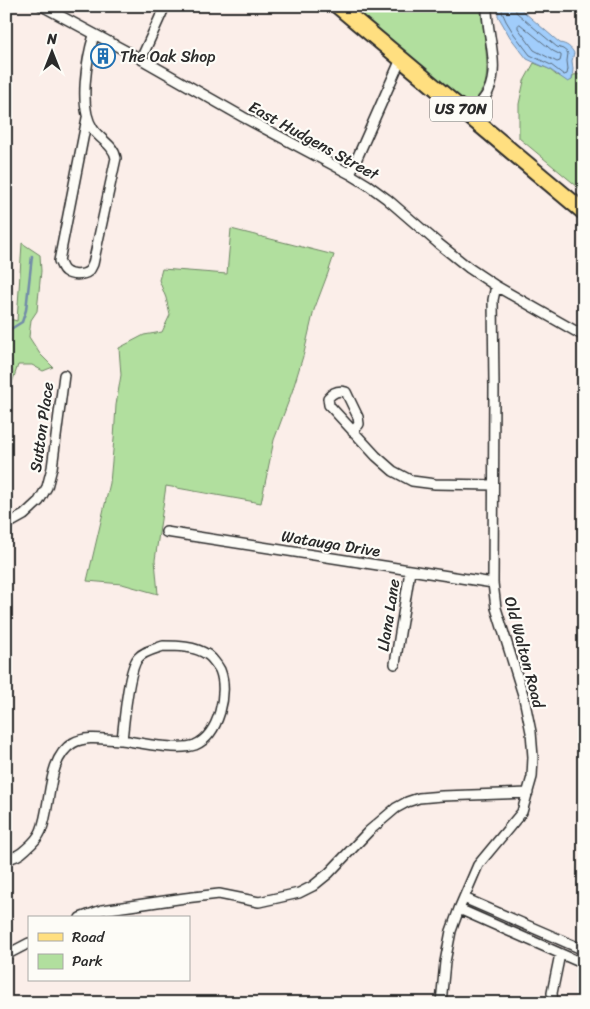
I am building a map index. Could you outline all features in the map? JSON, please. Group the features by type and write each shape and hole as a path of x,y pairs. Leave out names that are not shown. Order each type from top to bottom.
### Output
{"main road":[{"name":"US 70N","path":"338,6 584,212"}],"street":[{"name":"East Hudgens Street","path":"42,6 141,59 243,118 350,174 387,200 469,268 496,286 584,336"},
{"path":"141,59 165,6"},
{"path":"470,117 488,91 492,76 493,60 487,6"},
{"path":"87,118 98,136 111,146 116,158 93,264 88,271 72,274 65,272 59,261 87,118 86,70 94,35"},
{"path":"350,174 401,59"},
{"name":"Old Walton Road","path":"441,1003 445,962 451,931 459,909 478,865 522,812 532,777 531,732 524,698 496,608 492,583 493,300 496,286"},
{"name":"Sutton Place","path":"6,525 24,515 47,487 52,468 64,375"},
{"path":"353,432 393,471 412,481 435,484 493,485"},
{"name":"Watauga Drive","path":"166,532 492,583"},
{"name":"Llana Lane","path":"395,664 410,570"},
{"path":"6,859 23,852 40,833 55,766 62,753 73,743 87,738 122,740 182,748 196,744 207,737 216,721 222,704 224,684 220,668 207,655 193,649 178,646 163,646 149,651 138,658 129,685 122,740"},
{"path":"86,916 102,910 219,894 259,902 299,893 330,874 370,831 396,808 407,802 419,798 442,796 528,793"},
{"path":"464,898 584,950"},
{"path":"459,909 584,964"},
{"path":"6,955 28,944"},
{"path":"552,1003 552,993 560,954"}],"green space":[{"path":"351,6 480,6 486,45 487,67 485,84 480,94 472,103 459,100"},
{"path":"534,63 549,69 556,75 572,80 573,75 584,74 584,192 519,138 519,104 524,81"},
{"path":"231,229 334,255 314,310 292,392 274,440 261,503 166,486 155,560 158,594 122,584 87,581 110,483 116,405 121,375 119,348 144,335 162,332 170,315 159,280 162,269 227,274"},
{"path":"22,243 40,255 41,271 37,311 31,320 29,337 40,354 53,367 43,371 32,365 18,365 6,396 6,318 17,321"}],"water":[{"path":"500,6 517,6 560,43 571,49 574,53 572,80 568,82 549,69 527,59 510,37 498,16 498,8"}],"waterway":[{"path":"6,332 22,322 26,310 32,256"}],"place":[{"name":"The Oak Shop","path":"103,56"}]}
